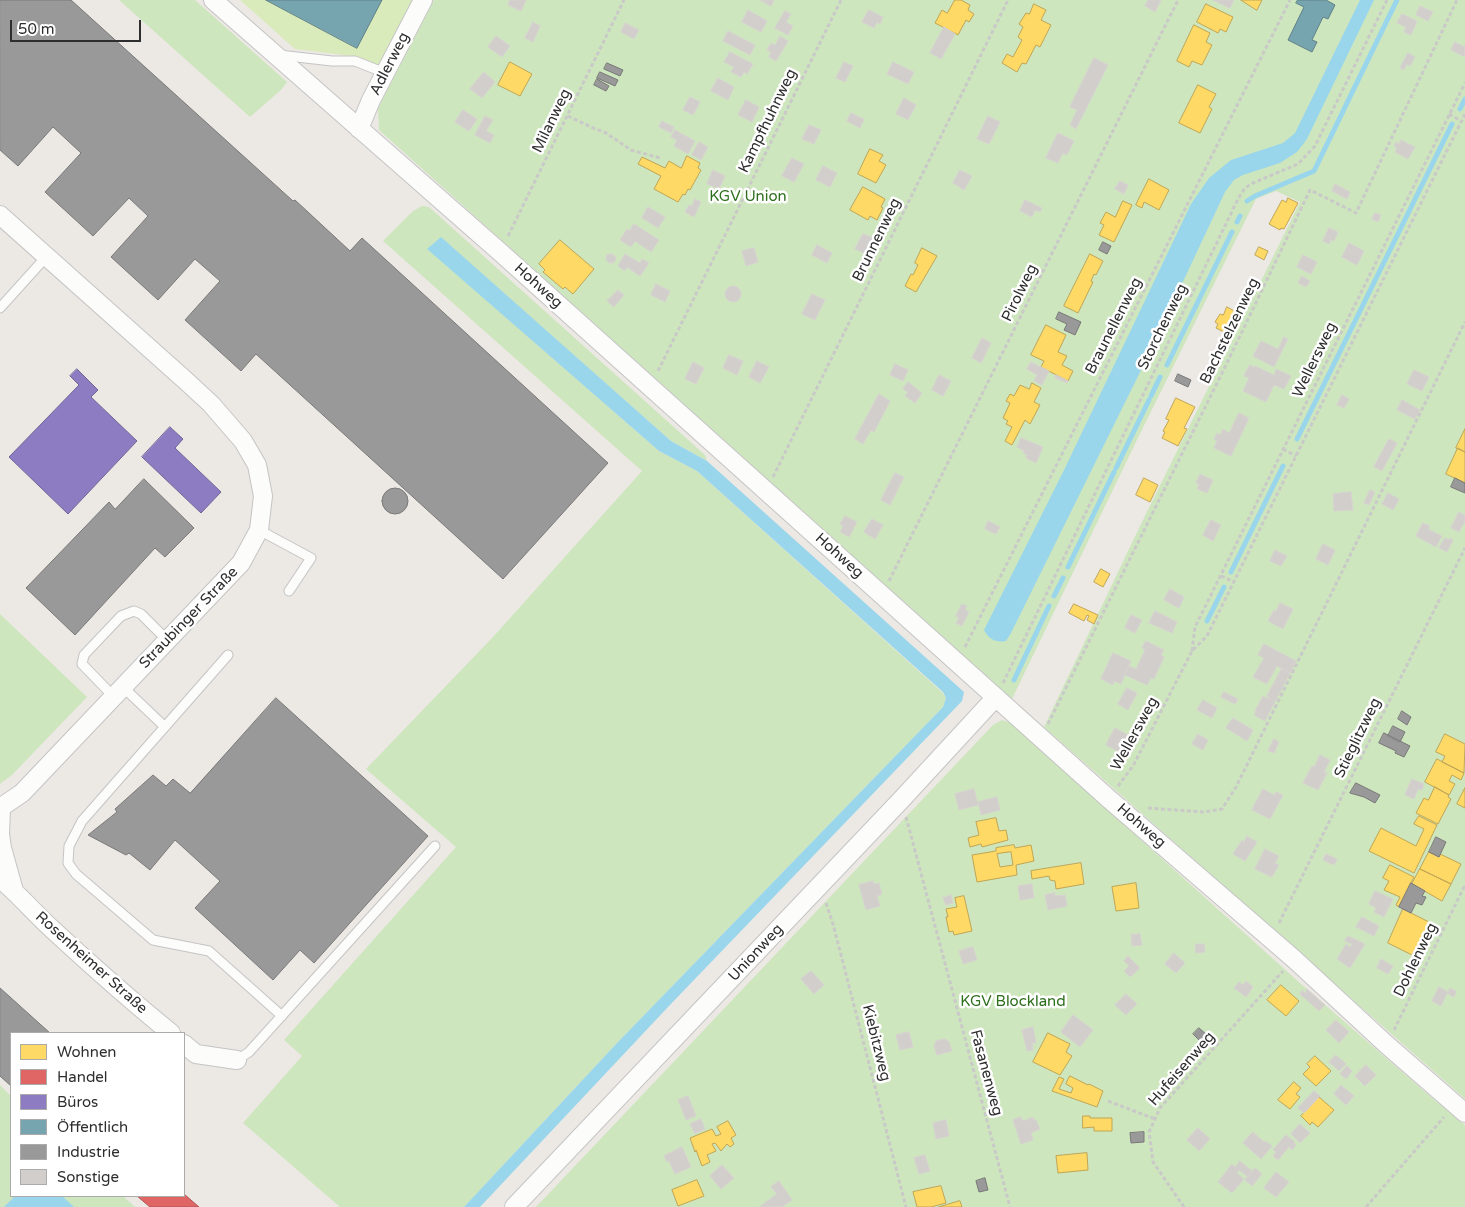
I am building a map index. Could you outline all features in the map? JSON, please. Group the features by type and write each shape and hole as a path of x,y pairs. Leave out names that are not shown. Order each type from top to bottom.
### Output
{"street":[{"name":"Hohweg","path":"213,0 500,252 1125,813 1294,959 1387,1045 1460,1108"},
{"name":"Adlerweg","path":"359,129 422,0"},
{"name":"Straubinger Straße","path":"0,216 211,404 243,440 257,465 263,496 259,530 241,563 22,793 0,808"},
{"name":"Unionweg","path":"514,1207 902,800 996,697"},
{"name":"Rosenheimer Straße","path":"0,808 2,848 14,891"},
{"name":"Rosenheimer Straße","path":"0,879 66,942 170,1032"},
{"path":"185,1045 196,1054 237,1060"}],"lane":[{"path":"274,54 332,61 355,61 385,73"},
{"path":"0,308 46,257"},
{"path":"259,530 311,558 289,591"},
{"path":"165,727 82,664 84,655 121,616 134,611 141,614 168,641"},
{"path":"228,655 82,821 69,846 68,863 76,874 153,940 209,951 282,1016"},
{"path":"237,1060 249,1052 435,846"}],"path":[{"name":"Milanweg","path":"500,252 624,0"},
{"name":"Kampfhuhnweg","path":"650,387 841,0"},
{"name":"Brunnenweg","path":"766,491 1008,0"},
{"name":"Pirolweg","path":"882,595 1178,0"},
{"name":"Braunellenweg","path":"958,663 1290,0"},
{"name":"Storchenweg","path":"996,697 1238,199 1245,188 1253,183 1298,164 1314,146 1387,0"},
{"name":"Bachstelzenweg","path":"1041,738 1226,365 1310,190 1356,213 1457,0"},
{"name":"Wellersweg","path":"1192,651 1195,627 1465,83"},
{"path":"1449,114 1462,121"},
{"name":"Wellersweg","path":"1109,798 1133,766 1192,651 1207,636 1465,114"},
{"path":"568,116 606,133 631,150 660,158"},
{"path":"1125,813 1141,808 1204,812 1222,809 1236,787 1465,322"},
{"path":"1283,449 1296,456"},
{"name":"Stieglitzweg","path":"1271,939 1465,548"},
{"path":"1221,576 1234,582"},
{"name":"Fasanenweg","path":"902,800 1010,1207"},
{"name":"Kiebitzweg","path":"819,885 833,924 906,1207"},
{"name":"Dohlenweg","path":"1387,1045 1465,885"},
{"name":"Hufeisenweg","path":"1184,1207 1153,1162 1149,1132 1160,1108 1294,959"},
{"path":"1108,1101 1155,1119"},
{"path":"1366,1207 1460,1108"}],"green space":[{"path":"119,0 195,0 287,82 282,89 250,117"},
{"path":"240,0 414,0 380,67 359,57 295,49"},
{"name":"KGV Union","path":"434,0 1465,0 1465,1099 1044,727 1139,528 1300,202 1276,191 1256,199 1012,699 379,130 378,108"},
{"path":"422,206 429,207 705,455 707,461 671,441 441,238 428,249 659,451 697,471 943,693 946,698 943,707 618,1042 464,1207 340,1207 243,1123 302,1056 284,1040 456,847 366,769 493,637 642,471 383,241 413,211"},
{"path":"0,614 87,697 12,775 0,784"},
{"name":"KGV Blockland","path":"1002,720 1011,723 1300,983 1465,1125 1465,1207 536,1207 993,725"},
{"path":"0,1085 10,1095 10,1197 124,1197 135,1207 0,1207"}],"water":[{"path":"1360,0 1374,0 1307,139 1297,152 1280,163 1243,175 1234,180 1225,192 1150,352 1011,633 1006,641 993,640 984,630 1065,468 1191,204 1209,178 1231,160 1283,143 1295,133"},
{"path":"441,237 671,441 707,461 964,692 962,701 668,1007 480,1207 464,1207 618,1042 943,707 946,698 943,692 697,471 659,451 427,249"},
{"path":"14,1197 63,1197 74,1207 4,1207"}],"building: Wohnen":[{"path":"955,0 961,0 970,5 968,10 974,14 969,22 966,20 958,35 935,23 942,10 947,13"},
{"path":"1241,0 1262,0 1257,10"},
{"path":"1034,4 1046,10 1041,20 1051,25 1040,47 1036,45 1026,64 1022,63 1017,72 1002,63 1007,54 1013,57 1022,40 1018,37 1023,27 1019,24 1026,13 1029,14"},
{"path":"1206,4 1233,17 1226,32 1220,29 1218,33 1197,22"},
{"path":"1194,25 1210,33 1206,42 1212,45 1202,65 1192,61 1189,67 1177,61"},
{"path":"510,62 532,74 520,96 498,85"},
{"path":"1198,85 1216,94 1209,107 1212,109 1200,133 1179,123"},
{"path":"870,149 883,155 879,161 886,165 876,183 858,174"},
{"path":"687,156 700,163 698,168 701,170 690,190 688,189 685,195 683,194 678,202 654,189 661,176 638,164 642,157 665,168 669,161 681,168"},
{"path":"1149,179 1169,190 1159,210 1144,202 1142,208 1136,205"},
{"path":"863,187 885,199 877,220 870,216 868,220 850,210"},
{"path":"1288,198 1298,203 1284,229 1281,228 1280,230 1269,224 1282,200 1286,202"},
{"path":"1123,201 1132,205 1114,242 1099,235 1104,225 1100,223 1106,212 1115,217"},
{"path":"560,240 594,269 573,294 565,287 563,289 543,272 545,270 539,264"},
{"path":"1259,247 1268,251 1264,260 1255,255"},
{"path":"922,248 937,256 916,292 905,286 918,265 915,263"},
{"path":"1090,254 1103,261 1096,275 1094,274 1091,281 1093,282 1078,313 1064,306"},
{"path":"1227,307 1238,313 1226,333 1216,328 1218,324 1215,322 1220,314 1223,315"},
{"path":"1046,325 1066,335 1058,352 1067,356 1062,365 1073,371 1068,381 1041,367 1044,361 1031,355"},
{"path":"1032,383 1041,388 1034,402 1040,405 1030,424 1025,420 1012,445 1005,441 1012,427 1006,424 1008,421 1003,418 1010,403 1006,401 1010,394 1014,396 1020,385 1029,389"},
{"path":"1176,398 1195,407 1184,428 1187,429 1178,446 1162,438 1165,432 1163,431 1169,420 1166,419"},
{"path":"1465,429 1465,452 1456,448"},
{"path":"1458,448 1465,452 1465,483 1446,474"},
{"path":"1144,478 1158,485 1150,502 1136,495"},
{"path":"1101,569 1110,574 1103,587 1094,582"},
{"path":"1074,604 1098,615 1094,624 1087,620 1089,616 1087,615 1084,621 1069,613"},
{"path":"1445,734 1465,744 1464,773 1442,762 1445,756 1436,752"},
{"path":"1437,759 1464,773 1461,780 1452,775 1449,781 1455,784 1449,795 1425,782"},
{"path":"1435,787 1449,795 1448,797 1451,799 1438,824 1416,813 1424,798 1428,800"},
{"path":"1465,788 1465,808 1457,804"},
{"path":"1419,816 1437,825 1414,873 1369,851 1381,828 1416,846 1424,829 1414,824"},
{"path":"996,818 999,831 1006,830 1008,840 982,847 981,844 970,847 968,838 979,835 976,822"},
{"path":"1014,845 1015,848 1031,845 1034,861 1016,865 1017,875 977,882 972,855 996,851 996,848","holes":["1011,852 1013,865 1000,867 997,854"]},
{"path":"1429,852 1439,857 1440,854 1461,864 1451,884 1420,869"},
{"path":"1081,863 1084,884 1056,889 1055,881 1050,880 1049,876 1032,879 1031,871"},
{"path":"1390,865 1414,877 1399,907 1396,905 1400,897 1384,890 1389,881 1383,878"},
{"path":"1420,869 1451,884 1442,901 1412,884"},
{"path":"1136,883 1139,908 1116,911 1112,887"},
{"path":"964,896 972,931 954,935 953,931 949,932 946,909 957,907 955,898"},
{"path":"1403,909 1437,926 1429,941 1421,937 1420,940 1427,943 1420,956 1413,953 1412,955 1388,943"},
{"path":"1281,985 1299,1001 1286,1016 1267,1000"},
{"path":"1048,1033 1070,1044 1066,1052 1072,1056 1060,1075 1033,1062"},
{"path":"1315,1056 1331,1071 1316,1086 1303,1074 1310,1067 1307,1064"},
{"path":"1070,1076 1103,1091 1097,1107 1052,1091 1059,1077 1064,1079 1059,1089 1071,1093 1073,1088 1066,1084"},
{"path":"1294,1082 1301,1088 1296,1094 1300,1097 1290,1109 1278,1100"},
{"path":"1319,1097 1334,1110 1318,1127 1312,1122 1310,1125 1301,1116"},
{"path":"1083,1116 1090,1116 1090,1118 1112,1118 1112,1131 1094,1131 1094,1127 1083,1128"},
{"path":"728,1121 736,1135 731,1138 734,1144 730,1147 727,1144 721,1151 715,1143 712,1144 716,1151 707,1155 710,1162 702,1166 690,1138 712,1129 716,1136 721,1134 717,1127"},
{"path":"1087,1153 1088,1170 1058,1173 1056,1156"},
{"path":"697,1180 704,1196 678,1206 672,1190"},
{"path":"941,1186 946,1203 931,1207 917,1207 913,1192"},
{"path":"960,1201 962,1207 939,1207"}],"building: Handel":[{"path":"185,1195 199,1207 150,1207 138,1197 185,1197"}],"building: Büros":[{"path":"77,369 98,390 91,397 137,441 68,514 9,457 79,385 70,376"},
{"path":"170,427 183,439 175,448 221,492 201,513 142,457"}],"building: Öffentlich":[{"path":"266,0 382,0 357,48"},
{"path":"1298,0 1326,0 1335,5 1328,19 1323,17 1312,40 1317,42 1312,52 1288,40 1304,7 1296,3"}],"building: Industrie":[{"path":"0,0 71,0 350,251 362,238 608,463 503,579 256,354 241,371 185,320 220,281 195,259 158,300 111,257 148,216 129,198 93,236 45,192 81,153 53,127 18,166 0,150"},
{"path":"607,63 623,70 620,76 604,69"},
{"path":"600,72 618,80 615,86 597,78"},
{"path":"597,79 609,86 606,91 594,85"},
{"path":"1103,242 1111,246 1107,254 1099,250"},
{"path":"1059,312 1081,322 1075,335 1064,330 1067,324 1056,319"},
{"path":"1178,374 1191,380 1188,387 1175,381"},
{"path":"1455,478 1465,483 1465,493 1451,487"},
{"path":"144,479 194,528 165,557 155,548 75,635 26,588 109,502 115,509"},
{"path":"395,488 404,492 408,501 404,510 395,514 386,510 382,501 386,492"},
{"path":"276,698 428,836 314,963 300,950 273,980 195,908 220,881 175,840 150,870 129,853 126,855 88,835 117,812 115,809 153,775 166,786 173,779 190,793"},
{"path":"1402,711 1411,717 1407,725 1398,719"},
{"path":"1393,726 1405,732 1400,742 1388,736"},
{"path":"1384,733 1410,746 1404,757 1379,743"},
{"path":"1356,783 1380,795 1375,803 1350,793"},
{"path":"1436,837 1446,842 1439,857 1429,852"},
{"path":"1411,883 1425,891 1422,896 1426,897 1422,905 1416,903 1411,913 1399,907"},
{"path":"0,988 49,1032 10,1032 10,1085 0,1076"},
{"path":"1199,1028 1207,1035 1201,1042 1193,1034"},
{"path":"1144,1132 1144,1142 1131,1143 1130,1133"},
{"path":"985,1178 988,1190 979,1192 976,1181"}],"building: Sonstige":[{"path":"510,0 526,0 521,11 508,5"},
{"path":"760,0 774,0 771,6"},
{"path":"1148,0 1161,0 1155,12 1145,6"},
{"path":"1213,0 1234,0 1230,8"},
{"path":"1420,6 1433,12 1428,21 1416,15"},
{"path":"748,10 767,21 761,32 742,22"},
{"path":"869,10 883,17 880,24 877,22 874,28 862,22"},
{"path":"785,11 791,14 786,22 793,26 788,35 775,28"},
{"path":"1402,14 1417,21 1411,35 1404,32 1406,27 1397,23"},
{"path":"533,22 540,26 533,42 525,38"},
{"path":"625,23 639,30 634,39 621,32"},
{"path":"944,27 955,34 941,59 930,53"},
{"path":"728,31 755,45 750,55 723,41"},
{"path":"496,36 510,46 502,57 488,47"},
{"path":"780,36 788,41 776,61 769,57 771,52 767,50 771,43 775,45"},
{"path":"1455,42 1465,47 1465,57 1451,50"},
{"path":"730,52 753,64 747,74 744,72 741,77 731,72 734,67 724,62"},
{"path":"1408,53 1415,57 1410,66 1407,64 1404,70 1400,68"},
{"path":"1094,58 1108,65 1076,129 1070,125 1077,110 1070,107"},
{"path":"844,62 853,66 845,82 836,78"},
{"path":"893,62 914,72 908,84 887,74"},
{"path":"484,72 495,82 482,98 470,89"},
{"path":"718,78 734,87 728,100 711,91"},
{"path":"690,97 700,102 693,115 683,110"},
{"path":"904,98 916,105 908,120 896,114"},
{"path":"746,100 759,107 752,122 738,115"},
{"path":"463,110 477,119 469,131 455,122"},
{"path":"851,113 864,119 860,128 847,121"},
{"path":"485,116 493,120 486,131 494,135 490,143 475,135"},
{"path":"988,116 1000,122 989,144 977,139"},
{"path":"662,121 674,127 671,133 659,127"},
{"path":"809,125 821,130 814,144 802,139"},
{"path":"675,130 695,141 688,154 674,146 677,140 671,137"},
{"path":"1058,133 1074,141 1067,155 1063,153 1058,163 1046,158"},
{"path":"1401,140 1415,147 1408,159 1395,152 1397,148 1394,146 1396,142 1399,144"},
{"path":"699,142 708,147 701,160 692,155"},
{"path":"792,158 804,164 794,182 782,176"},
{"path":"823,166 837,173 830,187 816,180"},
{"path":"713,170 725,176 719,189 707,184"},
{"path":"960,170 972,176 964,190 953,183"},
{"path":"1120,181 1128,185 1124,194 1115,189"},
{"path":"1335,184 1350,192 1347,199 1332,191"},
{"path":"695,199 701,202 694,217 685,212 689,205 692,206"},
{"path":"1025,200 1042,208 1040,212 1035,210 1032,217 1020,211"},
{"path":"648,207 665,217 658,228 642,218"},
{"path":"1375,213 1381,215 1378,222 1372,219"},
{"path":"634,224 659,240 651,252 635,241 631,247 620,240 627,229 629,231"},
{"path":"1329,228 1338,232 1334,241 1331,240 1329,244 1323,241"},
{"path":"863,234 880,240 875,251 870,248 866,254 855,249"},
{"path":"1349,243 1364,251 1357,265 1342,257"},
{"path":"817,245 832,253 827,263 812,255"},
{"path":"754,248 758,262 746,266 742,251"},
{"path":"625,254 640,263 642,259 649,263 640,276 627,267 625,271 618,266"},
{"path":"607,255 615,256 616,260 613,263 609,263 606,259"},
{"path":"1303,255 1317,262 1311,274 1297,267"},
{"path":"1302,276 1310,281 1306,287 1298,283"},
{"path":"656,284 670,291 665,302 651,295"},
{"path":"733,286 741,294 733,302 725,294"},
{"path":"618,290 624,295 614,307 607,301"},
{"path":"812,294 825,300 815,320 802,314"},
{"path":"1284,337 1288,339 1274,367 1253,356 1261,341 1278,349"},
{"path":"982,338 991,343 981,363 972,358"},
{"path":"729,355 743,361 737,375 723,368"},
{"path":"757,361 769,367 760,383 749,377"},
{"path":"693,362 704,368 696,384 685,379"},
{"path":"1031,362 1049,371 1042,385 1034,381 1037,375 1027,369"},
{"path":"895,364 908,370 903,381 890,375"},
{"path":"1250,365 1274,375 1276,369 1291,376 1284,389 1274,385 1266,402 1243,391 1249,378 1244,376"},
{"path":"1414,370 1429,377 1422,391 1407,384"},
{"path":"939,375 951,381 943,396 932,390"},
{"path":"1056,375 1068,381 1067,383 1055,378"},
{"path":"908,382 922,393 915,403 905,396 908,392 903,389"},
{"path":"879,394 890,401 874,432 871,430 863,444 855,439"},
{"path":"1342,395 1349,399 1344,408 1337,405"},
{"path":"1402,400 1420,410 1415,419 1397,410"},
{"path":"1239,413 1249,418 1231,456 1214,448 1217,441 1214,439 1217,433 1220,435 1223,429 1229,433"},
{"path":"1021,438 1043,447 1036,463 1026,458 1027,455 1023,453 1024,451 1017,447"},
{"path":"1389,439 1397,443 1382,471 1374,467"},
{"path":"895,473 904,477 890,505 881,500"},
{"path":"1200,474 1213,480 1207,493 1197,489 1199,484 1196,483"},
{"path":"1370,490 1375,492 1369,505 1364,503"},
{"path":"1351,492 1353,510 1334,511 1333,494"},
{"path":"1388,493 1399,499 1393,510 1382,504"},
{"path":"1459,512 1465,515 1465,521 1459,532 1451,528"},
{"path":"845,516 857,522 849,537 840,532 843,526 840,524"},
{"path":"872,519 883,525 875,539 864,532"},
{"path":"1211,520 1221,525 1213,541 1203,535"},
{"path":"988,521 1000,527 996,534 985,529"},
{"path":"1423,523 1430,526 1428,529 1442,536 1436,547 1416,536"},
{"path":"1445,538 1453,540 1447,552 1439,548"},
{"path":"1323,544 1335,550 1328,565 1316,559"},
{"path":"1275,550 1287,556 1281,566 1270,561"},
{"path":"1170,589 1184,597 1179,608 1164,600"},
{"path":"1280,603 1293,609 1283,629 1268,621"},
{"path":"962,604 967,606 965,610 969,612 962,626 956,623 959,618 956,616"},
{"path":"1155,611 1177,622 1172,633 1149,623"},
{"path":"1131,615 1142,620 1135,633 1125,628"},
{"path":"1146,641 1164,650 1161,655 1164,657 1154,679 1151,678 1147,685 1125,675 1129,666 1136,669 1145,650 1142,648"},
{"path":"1264,644 1296,661 1290,673 1277,666 1267,684 1253,677 1264,658 1258,655"},
{"path":"1113,653 1131,661 1121,684 1114,681 1113,685 1101,679"},
{"path":"1282,668 1290,673 1265,721 1254,715 1255,711 1263,696 1269,699 1267,696"},
{"path":"1127,688 1137,693 1128,710 1118,704"},
{"path":"1224,692 1238,699 1235,704 1221,697"},
{"path":"1203,700 1217,708 1212,718 1197,710"},
{"path":"1233,718 1253,730 1247,741 1226,728"},
{"path":"1115,728 1130,736 1121,753 1106,745"},
{"path":"1198,734 1208,740 1203,750 1192,744"},
{"path":"1274,739 1279,742 1274,753 1268,751"},
{"path":"1320,755 1330,760 1324,772 1327,773 1318,790 1303,783"},
{"path":"1412,779 1424,784 1422,790 1418,789 1414,799 1405,795"},
{"path":"974,789 978,805 959,810 955,794"},
{"path":"1263,789 1274,795 1276,792 1283,795 1270,819 1252,810"},
{"path":"997,797 1000,810 981,815 978,802"},
{"path":"1247,836 1257,842 1245,861 1233,854"},
{"path":"1265,849 1279,856 1275,863 1279,865 1272,877 1255,869"},
{"path":"1326,854 1337,859 1334,865 1323,860"},
{"path":"873,881 874,884 879,883 882,894 877,896 880,906 866,910 859,885"},
{"path":"1032,884 1034,898 1020,900 1018,886"},
{"path":"1375,891 1393,899 1384,917 1374,912 1376,908 1369,904"},
{"path":"1055,893 1055,896 1065,895 1067,906 1048,910 1045,895"},
{"path":"951,895 953,903 946,905 943,898"},
{"path":"1362,917 1379,926 1374,936 1356,927"},
{"path":"1140,934 1142,945 1132,946 1131,935"},
{"path":"1348,936 1365,944 1350,968 1337,959 1346,944 1350,947 1352,944 1345,941"},
{"path":"1196,944 1204,944 1205,952 1196,953"},
{"path":"973,947 977,960 963,964 959,951"},
{"path":"1174,953 1185,963 1176,973 1165,964"},
{"path":"1128,956 1140,968 1130,977 1124,971 1129,966 1124,961"},
{"path":"1381,959 1393,966 1388,974 1377,968"},
{"path":"811,971 824,985 814,994 801,979"},
{"path":"1246,981 1253,987 1246,997 1234,988 1239,982 1243,985"},
{"path":"1439,987 1448,992 1450,988 1456,991 1454,997 1447,993 1441,1006 1432,1001"},
{"path":"1307,989 1325,1005 1319,1011 1300,994 1302,990 1305,993"},
{"path":"1126,994 1137,1004 1126,1015 1115,1005"},
{"path":"1073,1015 1093,1030 1080,1047 1061,1032"},
{"path":"1336,1020 1349,1032 1339,1043 1326,1030"},
{"path":"1033,1027 1036,1043 1032,1043 1033,1050 1027,1051 1022,1030"},
{"path":"909,1032 913,1047 900,1050 896,1035"},
{"path":"945,1039 949,1042 952,1051 937,1055 934,1046 936,1041"},
{"path":"1336,1055 1346,1064 1339,1071 1329,1062"},
{"path":"1366,1065 1376,1075 1365,1086 1355,1076"},
{"path":"1347,1066 1352,1071 1346,1079 1340,1074"},
{"path":"1341,1085 1354,1096 1346,1105 1334,1094"},
{"path":"1314,1091 1320,1096 1304,1113 1298,1108"},
{"path":"688,1096 696,1116 686,1120 678,1100"},
{"path":"1021,1117 1023,1121 1033,1117 1040,1129 1031,1133 1033,1140 1021,1144 1013,1120"},
{"path":"701,1119 705,1129 695,1134 690,1124"},
{"path":"946,1120 949,1136 936,1139 933,1123"},
{"path":"1300,1124 1310,1133 1300,1143 1291,1134"},
{"path":"1198,1128 1210,1139 1199,1151 1187,1140"},
{"path":"1253,1132 1264,1142 1266,1141 1272,1146 1261,1159 1243,1143"},
{"path":"1286,1135 1296,1145 1292,1150 1289,1147 1278,1160 1273,1156 1276,1152 1273,1150"},
{"path":"682,1147 691,1167 675,1174 669,1161 667,1162 664,1156"},
{"path":"925,1155 930,1171 919,1174 914,1158"},
{"path":"1240,1161 1252,1171 1248,1177 1239,1170 1237,1173 1244,1179 1232,1193 1218,1182 1232,1164 1235,1167"},
{"path":"722,1165 734,1178 721,1189 710,1176"},
{"path":"1255,1168 1262,1174 1252,1186 1245,1180"},
{"path":"1276,1172 1289,1182 1276,1197 1264,1188"},
{"path":"779,1181 792,1200 782,1207 759,1207 777,1194 771,1187"}],"waterway":[{"path":"1247,201 1314,171 1397,0"},
{"path":"1460,109 1465,99"},
{"path":"1297,439 1452,124"},
{"path":"1237,222 1240,216"},
{"path":"1167,365 1232,232"},
{"path":"1151,396 1160,377"},
{"path":"1116,468 1149,400"},
{"path":"1231,572 1283,466"},
{"path":"1068,567 1114,472"},
{"path":"1054,596 1063,578"},
{"path":"1207,621 1224,587"},
{"path":"1014,680 1049,606"}]}
